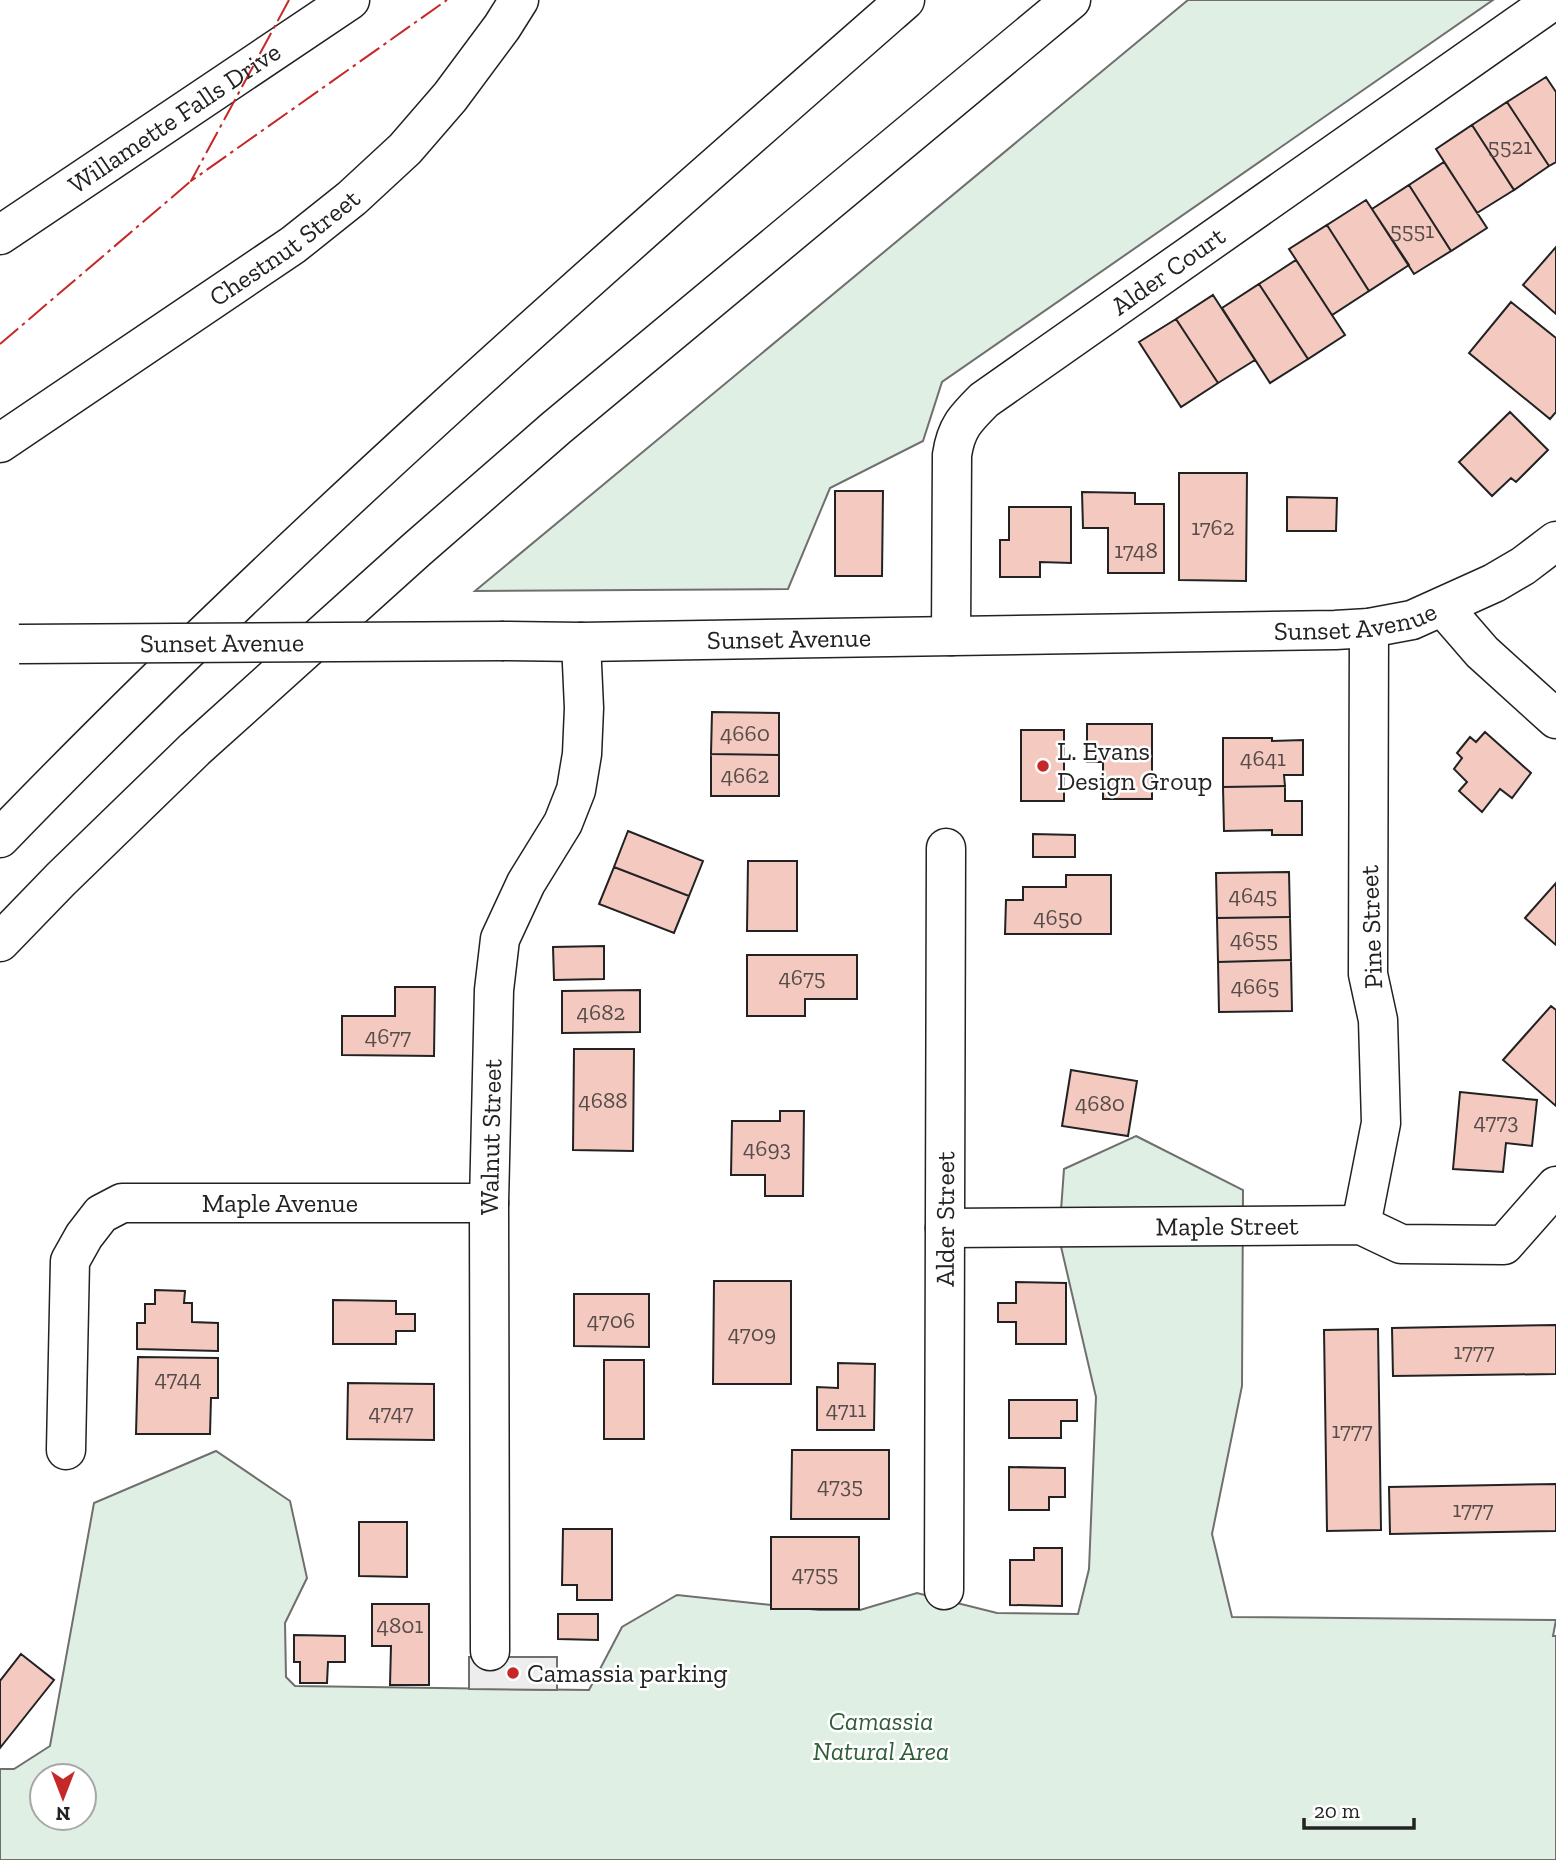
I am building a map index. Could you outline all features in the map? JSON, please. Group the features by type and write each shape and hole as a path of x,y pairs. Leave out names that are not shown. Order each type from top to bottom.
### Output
{"main road":[{"name":"Willamette Falls Drive","path":"0,235 350,0"},
{"name":"Chestnut Street","path":"0,443 293,245 352,198 405,149 450,97 519,0"},
{"path":"0,838 96,739 483,372 905,0"},
{"path":"0,942 195,749 416,550 556,428 1071,0"},
{"name":"Alder Court","path":"951,636 952,455 955,438 970,414 984,400 1553,0"},
{"name":"Sunset Avenue","path":"9,644 581,642 1369,628 1412,620 1443,607 1494,583 1523,566 1556,541"},
{"path":"1443,607 1482,652 1556,719"},
{"name":"Pine Street","path":"1362,1225 1381,1123 1378,1020 1368,974 1369,628"},
{"name":"Walnut Street","path":"490,1651 489,1203 494,990 500,939 526,883 563,823 576,790 582,754 581,642"},
{"name":"Alder Street","path":"944,1590 946,848"},
{"name":"Maple Street","path":"945,1228 1362,1225 1401,1244 1504,1245 1556,1186"},
{"name":"Maple Avenue","path":"66,1450 70,1261 101,1214 122,1203 489,1203"}],"green space":[{"path":"1188,0 1493,0 942,382 923,441 830,488 788,589 475,591"},
{"name":"Camassia Natural Area","path":"1136,1136 1243,1190 1242,1386 1212,1534 1232,1617 1556,1620 1553,1636 1556,1636 1556,1860 0,1860 0,1769 14,1769 50,1746 94,1503 216,1451 290,1501 307,1578 285,1623 286,1677 295,1686 589,1690 622,1627 677,1595 819,1610 860,1610 917,1593 997,1613 1078,1614 1089,1569 1096,1397 1059,1238 1064,1169"}],"shaded area":[{"name":"Camassia parking","path":"469,1657 557,1657 557,1690 469,1689"}],"building":[{"path":"1546,77 1556,92 1556,162 1549,166 1507,102"},
{"path":"1507,102 1549,166 1514,190 1472,125"},
{"path":"1472,125 1514,190 1477,213 1436,149"},
{"path":"1444,162 1487,228 1451,251 1409,185"},
{"path":"1409,185 1451,251 1414,274 1372,209"},
{"path":"1366,200 1409,265 1369,291 1327,225"},
{"path":"1327,225 1369,291 1332,315 1289,249"},
{"path":"1556,247 1556,314 1523,285"},
{"path":"1296,260 1345,335 1308,359 1259,284"},
{"path":"1259,284 1308,359 1270,383 1222,308"},
{"path":"1213,295 1255,360 1218,383 1176,319"},
{"path":"1511,302 1556,338 1556,412 1550,419 1469,353"},
{"path":"1176,319 1218,383 1181,407 1139,342"},
{"path":"1510,412 1548,450 1516,482 1511,478 1492,496 1459,462"},
{"path":"1179,473 1247,473 1246,581 1179,580"},
{"path":"835,491 883,491 882,576 835,576"},
{"path":"1082,492 1135,493 1135,504 1164,504 1164,573 1108,573 1108,528 1083,528"},
{"path":"1287,497 1337,498 1336,531 1287,531"},
{"path":"1009,507 1071,507 1071,563 1040,562 1040,577 1000,577 1000,540 1009,540"},
{"path":"712,712 779,713 779,755 711,754"},
{"path":"1087,724 1152,724 1152,799 1103,799 1103,762 1087,762"},
{"name":"L. Evans Design Group","path":"1021,730 1064,730 1064,801 1021,801"},
{"path":"1485,732 1531,773 1512,798 1500,789 1482,812 1459,791 1467,782 1454,769 1462,758 1457,753 1470,737 1476,742"},
{"path":"1223,738 1303,740 1303,775 1284,775 1285,786 1223,787"},
{"path":"711,754 779,755 779,796 711,796"},
{"path":"1285,786 1285,801 1302,801 1302,835 1272,835 1272,830 1224,831 1223,787"},
{"path":"628,831 703,861 689,896 614,867"},
{"path":"1033,834 1075,835 1075,857 1033,857"},
{"path":"748,861 797,861 797,931 747,931"},
{"path":"614,867 689,896 674,933 599,904"},
{"path":"1289,872 1290,917 1217,918 1216,873"},
{"path":"1066,875 1111,875 1111,934 1005,934 1006,900 1023,900 1023,887 1066,887"},
{"path":"1556,883 1556,945 1525,918"},
{"path":"1290,917 1291,960 1218,962 1217,918"},
{"path":"604,946 604,979 554,980 553,947"},
{"path":"747,955 857,955 857,999 805,999 805,1016 747,1016"},
{"path":"1291,960 1292,1011 1219,1012 1218,962"},
{"path":"395,987 435,987 434,1056 342,1055 342,1016 395,1016"},
{"path":"640,990 640,1032 562,1033 562,991"},
{"path":"1551,1006 1556,1010 1556,1106 1503,1060"},
{"path":"574,1049 634,1049 633,1151 573,1150"},
{"path":"1071,1070 1137,1081 1128,1136 1062,1126"},
{"path":"1460,1092 1537,1100 1532,1146 1506,1143 1503,1172 1453,1169"},
{"path":"780,1111 804,1111 803,1196 765,1196 765,1175 731,1175 732,1121 780,1121"},
{"path":"714,1281 791,1281 791,1384 713,1384"},
{"path":"1016,1282 1066,1283 1066,1344 1016,1344 1016,1322 998,1322 998,1303 1016,1303"},
{"path":"155,1290 185,1291 184,1303 192,1303 192,1322 218,1323 218,1351 137,1349 137,1323 145,1323 145,1304 155,1304"},
{"path":"574,1294 649,1294 649,1347 574,1346"},
{"path":"333,1300 396,1301 396,1314 415,1314 415,1331 396,1331 396,1344 333,1344"},
{"path":"1556,1325 1556,1374 1393,1376 1392,1328"},
{"path":"1378,1329 1381,1530 1327,1531 1324,1330"},
{"path":"138,1357 218,1358 218,1398 211,1398 210,1434 136,1434"},
{"path":"604,1360 644,1360 644,1439 604,1439"},
{"path":"838,1363 875,1364 874,1430 817,1430 817,1387 838,1388"},
{"path":"348,1383 434,1384 434,1440 347,1439"},
{"path":"1009,1400 1077,1400 1077,1421 1061,1421 1061,1438 1009,1438"},
{"path":"792,1450 889,1450 889,1519 791,1519"},
{"path":"1009,1467 1065,1468 1065,1497 1049,1497 1049,1510 1009,1510"},
{"path":"1556,1484 1556,1531 1390,1534 1389,1487"},
{"path":"359,1522 407,1522 407,1577 359,1576"},
{"path":"563,1529 612,1529 612,1600 577,1600 577,1585 562,1585"},
{"path":"771,1537 859,1537 859,1609 771,1609"},
{"path":"1034,1548 1062,1548 1062,1606 1010,1605 1010,1560 1034,1560"},
{"path":"372,1604 429,1604 429,1685 390,1685 391,1646 372,1646"},
{"path":"558,1614 598,1614 598,1640 558,1639"},
{"path":"294,1635 345,1636 345,1662 328,1662 327,1683 300,1683 300,1662 294,1662"},
{"path":"21,1654 54,1680 0,1748 0,1681"}],"power":[{"path":"289,0 191,181 447,0"},
{"path":"0,344 191,181"}],"place":[{"name":"L. Evans Design Group","path":"1043,766"},
{"name":"Camassia parking","path":"513,1673"}]}
